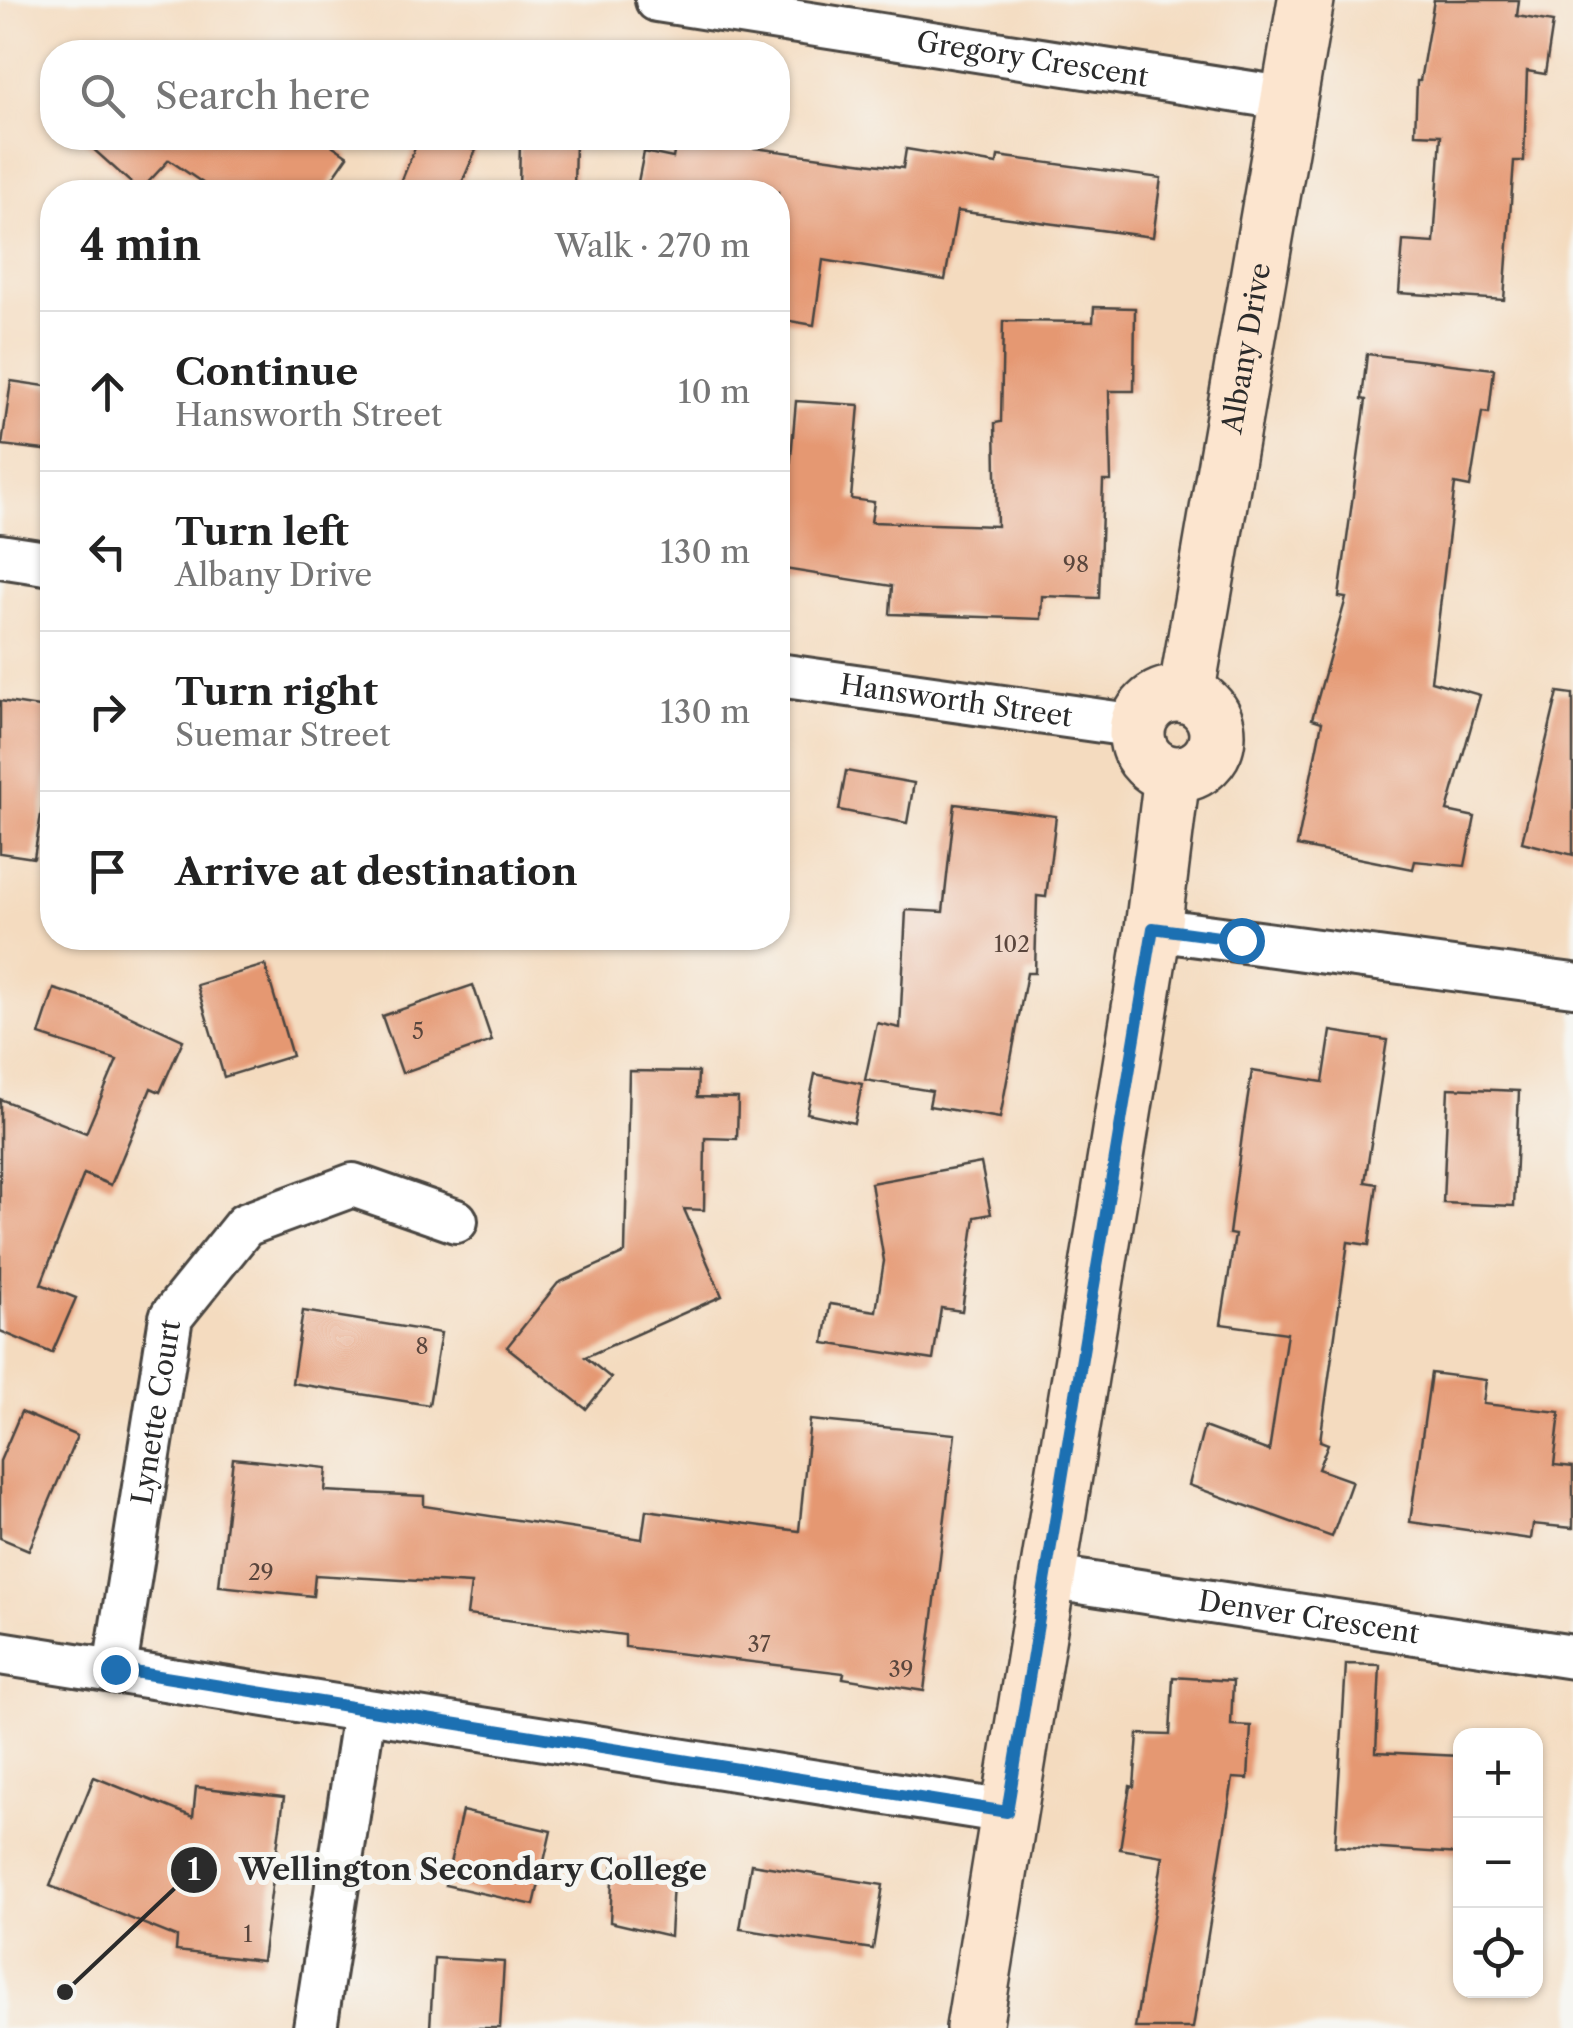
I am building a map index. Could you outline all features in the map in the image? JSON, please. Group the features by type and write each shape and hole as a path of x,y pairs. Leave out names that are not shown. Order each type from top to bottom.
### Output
{"street":[{"name":"Gregory Crescent","path":"657,0 1290,99"},
{"name":"Albany Drive","path":"1186,695 1306,0"},
{"path":"0,556 40,562"},
{"name":"Hansworth Street","path":"790,677 1136,726"},
{"path":"1186,695 1198,700 1215,721 1215,748 1198,769 1172,775 1148,763 1136,740 1136,726 1141,714 1160,697 1186,695"},
{"path":"974,2028 1153,928 1172,775"},
{"path":"1153,928 1573,984"},
{"name":"Lynette Court","path":"115,1669 172,1317 244,1225 353,1185 456,1222"},
{"name":"Denver Crescent","path":"1047,1577 1573,1657"},
{"path":"0,1653 1007,1812"},
{"path":"314,2028 364,1712"}],"building":[{"path":"1434,0 1519,0 1517,16 1553,22 1545,74 1527,71 1524,161 1514,161 1504,300 1399,293 1403,241 1434,243 1441,135 1415,134 1417,81"},
{"path":"906,149 997,164 998,156 1161,178 1153,237 957,211 945,280 823,260 814,325 790,321 790,180 638,180 644,152 673,158 675,150 769,150 903,168"},
{"path":"94,150 339,150 348,156 331,180 198,180 169,160 150,180 128,180"},
{"path":"414,150 476,150 463,180 402,180"},
{"path":"520,150 575,150 574,180 519,180"},
{"path":"1094,307 1135,308 1134,391 1109,391 1111,481 1103,481 1099,598 1042,596 1041,619 890,614 892,586 790,570 790,469 796,401 859,405 851,499 874,502 871,522 997,526 995,423 1001,422 1003,321 1093,322"},
{"path":"1367,354 1494,369 1489,413 1482,412 1470,487 1455,484 1431,681 1480,695 1447,811 1475,817 1465,866 1415,861 1413,869 1297,846 1322,722 1312,719 1346,598 1339,597 1366,400 1362,399"},
{"path":"11,381 40,385 40,450 2,445"},
{"path":"1558,692 1573,694 1573,855 1522,842"},
{"path":"0,701 40,707 40,821 34,858 0,853"},
{"path":"846,771 914,783 907,823 839,810"},
{"path":"955,804 1056,816 1046,897 1037,896 1035,973 1027,973 1000,1118 929,1106 932,1091 865,1080 877,1023 900,1028 906,910 943,912"},
{"path":"265,965 292,1056 224,1077 197,985"},
{"path":"473,985 492,1041 402,1073 382,1016"},
{"path":"54,989 109,1006 183,1040 160,1092 151,1088 111,1185 84,1174 41,1284 76,1298 52,1353 0,1331 0,1099 86,1133 117,1060 39,1035"},
{"path":"1331,1031 1387,1040 1365,1182 1377,1184 1369,1245 1348,1242 1320,1441 1328,1444 1318,1469 1352,1481 1332,1537 1189,1485 1204,1427 1269,1451 1287,1333 1221,1324 1235,1235 1229,1234 1243,1128 1252,1071 1323,1082"},
{"path":"629,1071 698,1072 697,1097 738,1098 737,1139 705,1138 704,1210 684,1209 722,1296 585,1357 611,1378 586,1409 507,1347 558,1283 625,1253"},
{"path":"815,1074 862,1084 854,1123 807,1113"},
{"path":"1448,1088 1519,1091 1514,1206 1443,1203"},
{"path":"981,1163 991,1214 975,1217 962,1311 941,1308 933,1360 824,1343 830,1304 876,1311 884,1261 871,1183"},
{"path":"303,1311 441,1333 429,1405 292,1383"},
{"path":"1431,1373 1486,1380 1483,1404 1560,1412 1554,1465 1573,1467 1573,1528 1533,1524 1531,1539 1410,1522"},
{"path":"21,1412 77,1436 29,1550 0,1538 0,1461"},
{"path":"810,1420 955,1434 924,1691 843,1678 844,1673 625,1647 625,1635 467,1615 471,1584 315,1575 313,1596 219,1586 233,1458 327,1468 325,1491 424,1496 424,1506 642,1539 646,1510 799,1531"},
{"path":"1346,1664 1380,1665 1376,1752 1453,1756 1453,1854 1335,1846"},
{"path":"1173,1677 1233,1681 1231,1725 1251,1726 1248,1779 1233,1778 1193,2028 1135,2028 1163,1856 1120,1849 1130,1786 1134,1787 1138,1734 1170,1735"},
{"path":"94,1777 193,1817 196,1787 284,1797 262,1961 176,1951 177,1937 50,1886"},
{"path":"462,1811 551,1831 534,1905 445,1885"},
{"path":"613,1860 674,1864 670,1936 610,1922"},
{"path":"751,1864 883,1885 873,1949 740,1929"},
{"path":"434,1958 504,1962 500,2028 430,2028"}],"place":[{"name":"Wellington Secondary College","path":"65,1992"}],"route":[{"path":"115,1669 364,1712 1007,1812 1153,928 1241,940"}]}
